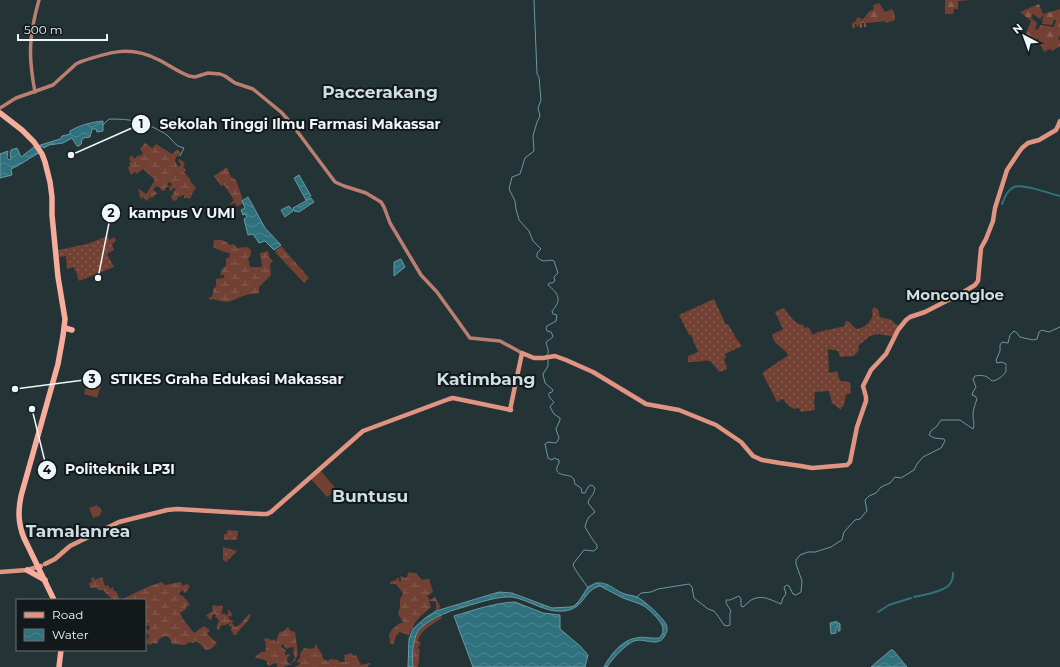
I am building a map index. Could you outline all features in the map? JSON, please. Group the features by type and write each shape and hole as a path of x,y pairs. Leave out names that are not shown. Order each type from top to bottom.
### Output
{"highway":[{"path":"0,115 24,132 34,142 45,162 52,203 58,277 64,319 59,364"},
{"path":"55,246 57,250 59,278 66,318 65,328 59,364 21,506 22,529 55,599"},
{"path":"65,328 72,330"},
{"path":"39,565 54,599"},
{"path":"39,565 45,580"},
{"path":"60,667 62,651"}],"main road":[{"path":"35,92 31,71 30,51 32,27 39,0"},
{"path":"0,108 16,98 54,84 80,62 121,51 139,52 189,76 195,77 208,73 222,75 233,82 252,89 281,112 335,182 366,193 382,202 390,223 421,275 437,292 470,338 500,341 534,358 556,356 584,367 646,404 679,410 716,425 740,441 750,453 758,458 767,461 812,468 847,465 850,462 857,427 866,401 863,386 869,374 886,354 900,327 908,318 930,309 976,284 978,281 981,248 993,220 995,208 1008,168 1022,148 1028,143 1040,139 1056,130 1060,121"},
{"path":"0,571 39,565 55,559 69,545 119,522 148,514 177,509 267,512 358,433 379,422 399,417 453,398 511,409 523,353"}],"green space":[{"path":"945,0 971,0 958,1 958,9 954,9 953,14 945,14"},
{"path":"879,3 885,12 892,9 895,20 886,23 885,21 866,23 866,27 864,27 864,23 862,23 862,28 860,28 859,24 857,27 855,24 855,28 852,28 852,23 855,22 857,18 860,17 861,20 863,19 874,9 873,5"},
{"path":"1039,4 1043,14 1060,9 1060,36 1058,39 1060,40 1060,46 1052,51 1050,49 1044,52 1038,39 1032,41 1032,37 1026,34 1031,21 1020,12","holes":["1033,14 1040,19 1044,15 1042,24 1052,25 1054,20 1056,20 1054,27 1041,25 1037,30 1035,29 1037,23 1031,18"]},
{"path":"145,143 152,148 156,144 172,154 178,149 181,154 176,157 175,161 178,167 181,165 178,160 182,160 185,165 183,167 186,170 184,172 196,188 190,199 184,198 184,195 182,195 181,197 178,196 177,200 173,201 171,196 176,190 174,188 170,191 169,187 172,185 170,182 167,184 169,186 165,188 166,190 162,191 156,186 153,190 157,193 152,198 150,197 147,201 143,197 141,199 138,190 139,189 146,194 155,180 143,169 137,174 135,172 131,175 128,168 130,165 129,163 131,162 129,158 132,155 134,159 139,155 140,156 143,153 140,149"},
{"path":"227,167 231,177 236,180 243,200 243,203 237,207 235,203 230,205 234,200 224,185 221,186 214,176"},
{"path":"108,236 109,240 114,237 116,240 112,244 114,250 107,254 114,267 79,281 74,267 67,269 66,256 59,257 58,250 87,244"},
{"path":"214,240 222,240 229,245 234,244 237,248 247,247 251,250 251,255 248,258 250,267 262,267 260,253 268,251 269,257 273,261 270,264 271,275 259,287 259,293 245,295 229,302 213,299 211,300 208,298 213,294 213,290 216,286 216,279 224,278 224,275 220,275 222,269 226,266 226,258 229,258 230,253 213,247"},
{"path":"281,246 309,278 304,283 275,252"},
{"path":"714,299 726,325 728,324 742,346 725,354 726,358 724,359 727,369 720,372 709,361 688,362 688,356 698,352 691,335 689,335 679,315"},
{"path":"874,307 878,310 880,317 892,320 895,324 901,326 896,337 878,334 870,336 858,346 859,350 854,356 840,357 838,351 828,349 829,373 837,371 841,381 850,382 851,393 846,395 844,405 841,410 832,403 829,391 815,392 815,410 801,412 799,408 794,409 783,399 777,402 762,373 788,354 774,341 772,335 783,329 775,312 784,308 794,321 803,325 805,328 808,327 813,335 818,332 845,326 845,322 848,321 856,329 863,327 871,320 873,314 872,310"},
{"path":"89,375 103,379 97,398 84,394"},
{"path":"320,470 342,496 340,499 334,492 327,497 310,478"},
{"path":"97,505 100,507 102,512 100,513 101,515 93,518 89,508"},
{"path":"227,530 238,531 237,540 224,540 224,534 227,534"},
{"path":"223,547 237,551 226,562 223,560"},
{"path":"409,572 416,573 422,580 429,579 433,592 427,596 430,600 435,597 440,606 439,609 436,610 436,602 429,601 431,607 415,623 409,635 399,632 393,645 390,643 389,634 391,630 400,623 403,623 398,613 400,599 403,593 396,584 390,584 390,582 396,580 397,578 401,581 400,576 406,578"},
{"path":"94,577 94,580 102,577 105,586 108,585 110,589 113,587 120,599 112,599 103,590 90,588 89,583 92,582 91,578"},
{"path":"162,582 165,585 181,582 182,586 187,584 190,586 185,593 182,590 179,594 184,597 190,605 180,613 183,619 194,633 204,626 210,630 207,634 217,643 211,649 206,650 196,641 185,645 172,644 167,636 160,638 157,644 153,643 150,645 146,643 149,635 146,631 150,628 148,625 146,626 146,599 122,599"},
{"path":"213,605 221,605 223,607 221,615 225,613 225,615 227,615 228,610 230,610 230,613 232,612 232,617 228,617 230,620 233,620 233,622 221,625 219,630 217,629 219,621 215,617 216,614 213,614 211,620 206,615 213,611"},
{"path":"250,614 247,622 236,635 233,635 231,630 232,627 229,626 229,624 232,623 235,627"},
{"path":"441,616 442,618 421,634 418,642 421,642 418,648 420,650 418,667 413,667 412,658 416,634 424,625"},
{"path":"288,627 291,631 295,632 298,654 295,661 291,663 295,657 293,652 294,647 287,648 283,644 281,645 282,648 286,650 285,655 290,655 287,658 288,663 292,664 277,667 277,664 275,663 269,666 265,660 255,657 261,652 265,652 265,638 272,641 274,639 276,642 280,631 282,632"},
{"path":"317,644 323,659 328,661 330,659 345,662 344,655 352,653 353,656 356,655 361,665 371,664 368,665 368,667 295,667 300,664 300,662 297,663 298,659 300,659 300,654 304,648 315,648 315,645"}],"water":[{"path":"103,121 103,131 97,132 96,129 92,129 90,137 83,138 82,143 79,146 77,146 72,138 63,143 49,145 44,148 41,146 39,147 39,153 11,169 12,175 0,178 0,154 8,151 7,157 9,160 11,159 11,150 17,148 21,157 34,147 60,139 62,136 70,134 70,131 78,127"},
{"path":"299,175 311,196 306,200 294,178"},
{"path":"248,197 265,228 281,245 274,250 265,241 259,243 253,234 248,235 244,219 247,217 245,214 243,215 241,210 245,208 242,201"},
{"path":"311,198 314,202 299,212 294,211 293,208"},
{"path":"289,206 293,211 285,217 281,210"},
{"path":"401,259 405,267 394,276 394,262"},
{"path":"596,583 607,584 622,593 637,597 644,602 657,613 666,624 667,631 663,638 656,642 643,640 634,641 619,652 607,667 604,667 613,653 621,645 631,639 639,637 659,638 662,634 663,627 659,620 644,606 623,598 600,586 590,591 576,607 571,610 550,610 519,599 506,597 488,600 448,612 431,620 418,631 414,644 413,667 408,667 409,639 413,629 425,618 436,611 499,592 512,593 552,608 570,607 574,606 579,601 588,587"},
{"path":"515,602 543,613 560,615 560,629 588,655 585,667 473,667 454,616 492,605"},
{"path":"836,621 840,624 840,631 838,631 837,626 836,633 831,634 830,623"},
{"path":"891,650 893,650 907,667 871,667"}],"waterway":[{"path":"534,0 537,74 539,77 541,100 538,108 540,116 533,136 534,151 525,158 520,174 512,177 509,189 515,201 519,220 529,231 533,241 541,249 537,253 537,257 546,261 554,261 558,273 554,277 555,281 549,283 548,285 555,291 558,300 552,311 553,314 557,315 556,321 546,328 547,331 551,332 553,336 546,343 548,350 547,355"},
{"path":"103,125 109,119 117,119 131,120 150,126 166,134 176,145 184,148 180,156"},
{"path":"1002,204 1009,190 1018,186 1024,186 1060,196"},
{"path":"637,597 641,593 689,584 692,587 694,598 708,609 714,611 724,625 727,626 730,625 731,611 726,603 726,600 739,596 741,599 741,606 743,607 755,598 766,598 781,604 786,594 784,587 787,585 793,594 796,595 801,592 802,581 796,564 796,560 800,555 831,547 842,540 844,532 855,520 860,519 867,511 865,500 869,496 876,493 881,487 890,483 895,477 901,478 914,470 923,457 941,448 945,441 944,439 934,438 929,435 941,420 960,420 973,429 973,411 977,399 972,395 976,387 973,379 975,376 982,376 994,381 1005,373 1006,364 1002,362 997,363 996,360 1002,342 1008,343 1010,335 1014,331 1020,337 1033,340 1037,339 1039,332 1042,330 1049,332 1060,327"},
{"path":"548,360 548,366 543,374 545,383 553,390 549,393 549,397 554,402 550,407 554,414 560,418 556,429 559,438 557,442 548,442 545,444 548,458 552,460 554,458 559,460 557,471 573,478 575,484 581,488 582,493 585,493 591,485 595,488 594,493 589,499 588,503 595,512 589,517 585,527 597,545 597,548 594,551 584,550 573,564 588,588"},
{"path":"914,597 942,590 951,582 953,573"},
{"path":"878,612 889,605 911,598"}],"place":[{"name":"Sekolah Tinggi Ilmu Farmasi Makassar","path":"71,155"},
{"name":"kampus V UMI","path":"98,278"},
{"name":"STIKES Graha Edukasi Makassar","path":"15,389"},
{"name":"Politeknik LP3I","path":"32,409"}],"district":[{"name":"Paccerakang","path":"380,92"},
{"name":"Moncongloe","path":"955,295"},
{"name":"Katimbang","path":"486,379"},
{"name":"Buntusu","path":"370,496"},
{"name":"Tamalanrea","path":"78,531"}]}
